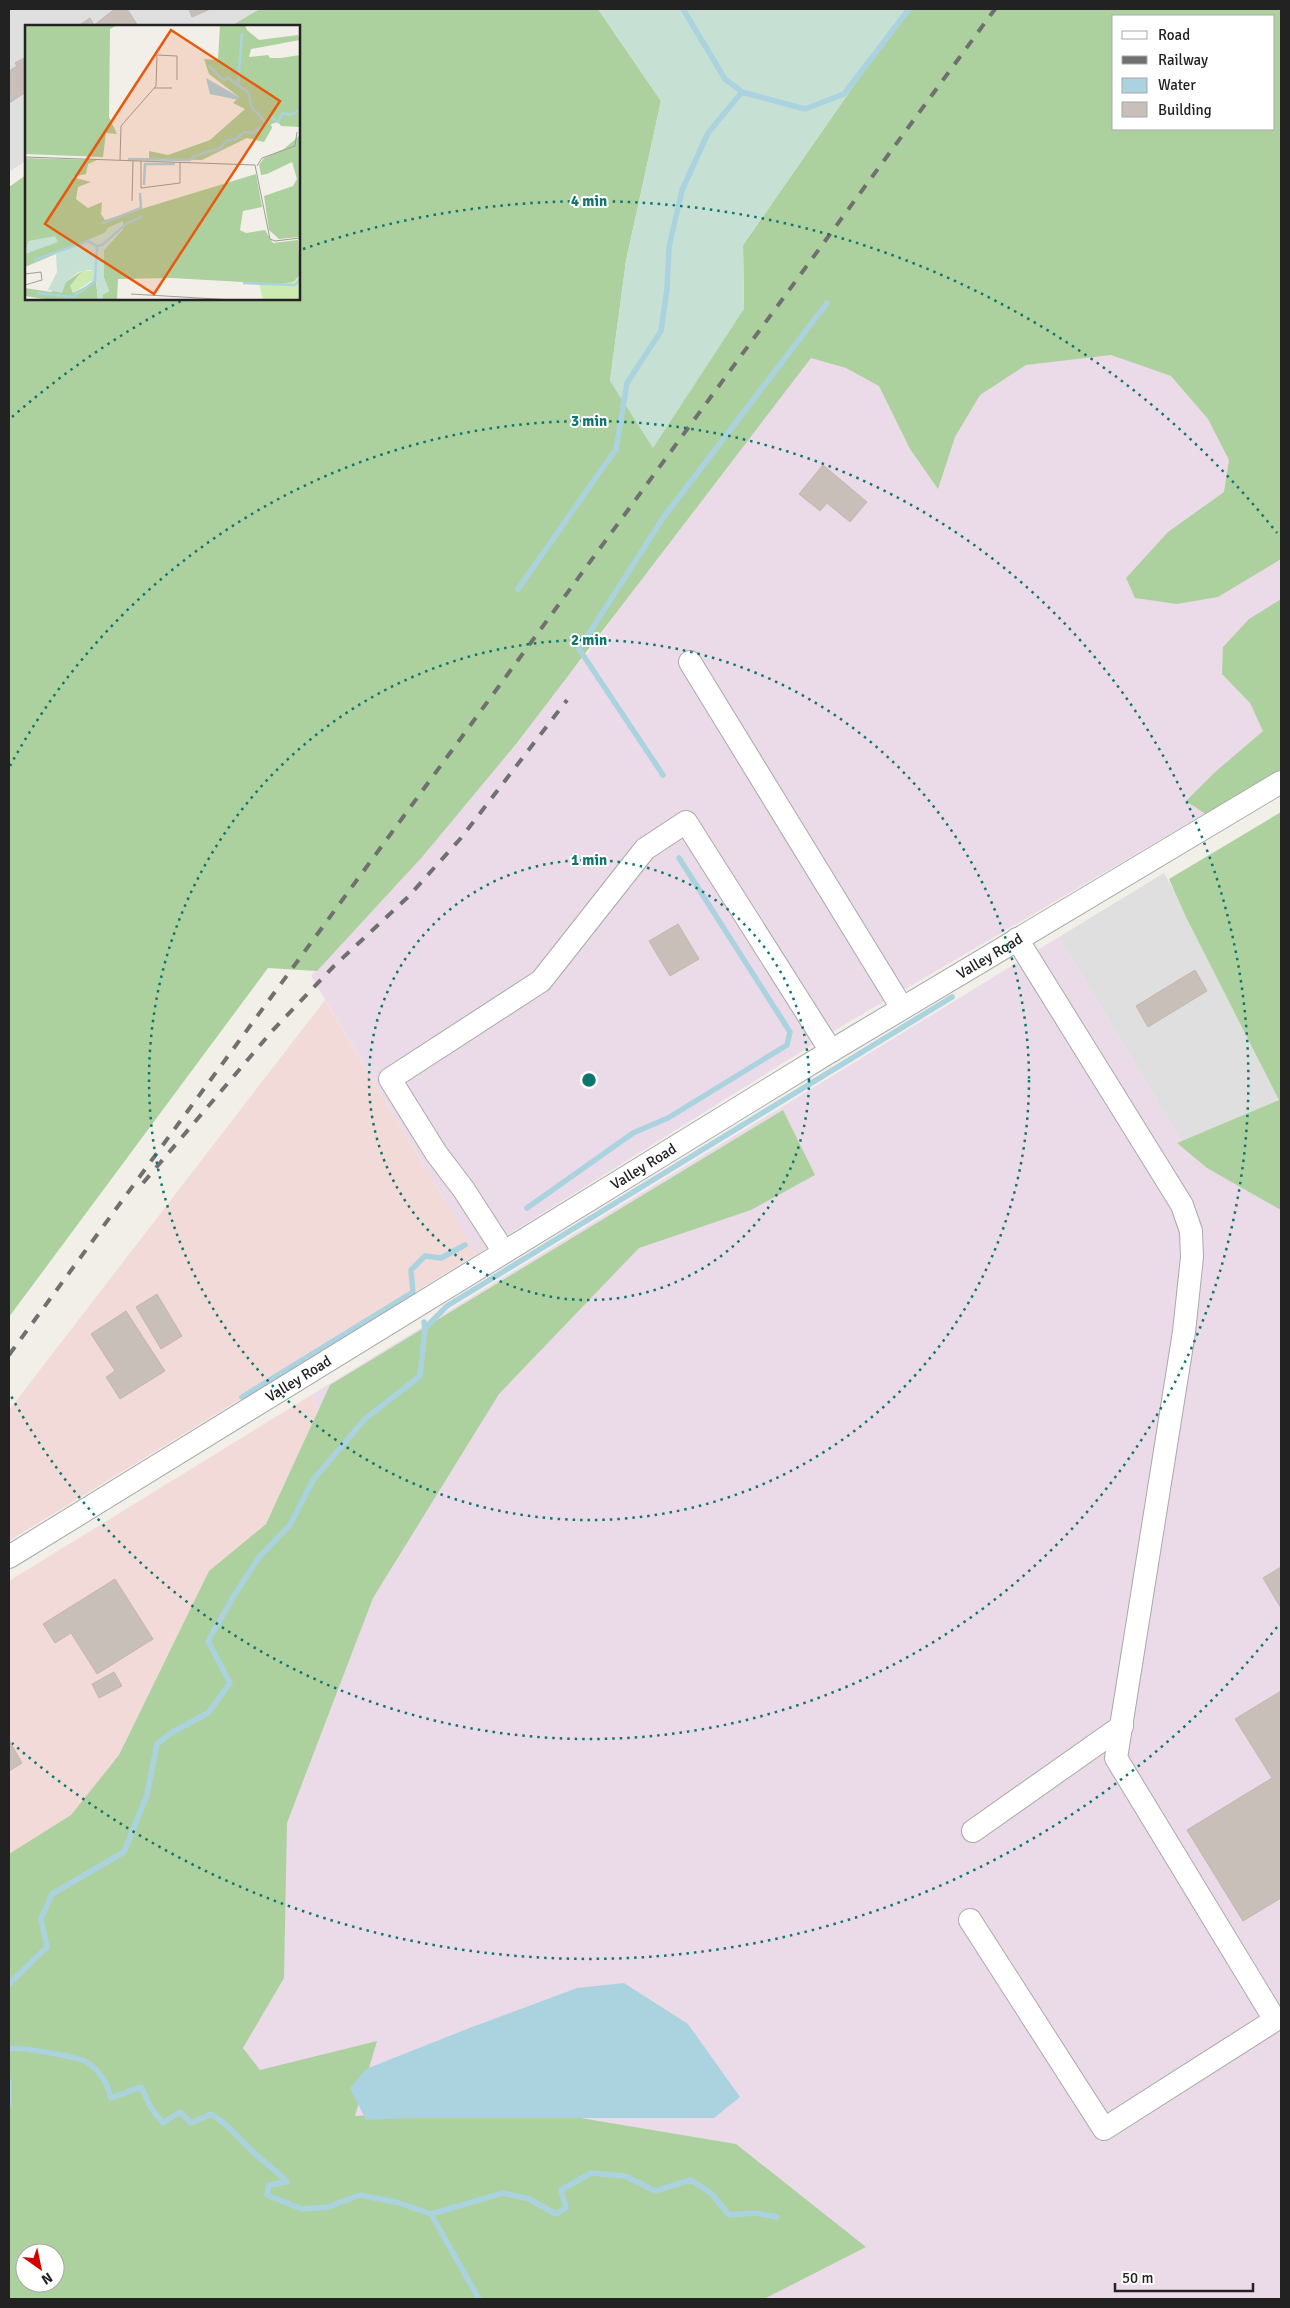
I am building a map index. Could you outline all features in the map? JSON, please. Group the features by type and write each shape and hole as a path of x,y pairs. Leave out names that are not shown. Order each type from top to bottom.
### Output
{"street":[{"path":"690,662 902,1008"},
{"name":"Valley Road","path":"9,1557 902,1008 1281,782"},
{"path":"504,1252 464,1190 436,1153 390,1079 541,981 645,849 686,822 831,1052"},
{"path":"970,1920 1104,2129 1275,2020 1116,1758 1184,1332 1192,1257 1192,1231 1182,1205 1017,939"},
{"path":"973,1831 1122,1726"}],"shaded area":[{"path":"9,9 261,9 236,25 25,25 25,162 9,172"},
{"path":"1017,53 1281,479 1281,769 844,1025 477,1254 311,976 589,651"},
{"path":"1164,873 1281,1075 1281,1097 1188,1152 1059,937"},
{"path":"1059,937 1188,1152 1281,1097 1281,2299 682,2299 284,2139 106,1850 321,1425 313,1394"},
{"path":"325,1000 477,1254 9,1541 9,1410"},
{"path":"313,1394 321,1425 106,1850 9,1913 9,1581"}],"green space":[{"path":"260,9 598,9 661,101 626,261 610,381 744,309 743,245 907,9 1281,9 1281,559 1218,597 1177,604 1135,598 1126,578 1168,532 1224,492 1229,460 1208,419 1171,376 1111,355 1026,365 980,395 955,437 938,489 910,449 879,386 846,368 811,358 516,744 423,856 317,971 268,968 9,1317 9,187 25,176 25,300 300,300 300,25 233,25"},
{"path":"598,9 907,9 743,245 744,309 653,448 610,381 626,261 661,101"},
{"path":"1281,599 1281,769 1207,815 1186,801 1214,773 1263,731 1250,703 1222,674 1223,647 1249,619"},
{"path":"1281,812 1281,1210 1207,1168 1177,1143 1279,1100 1186,917 1169,879"},
{"path":"783,1110 815,1175 751,1210 639,1248 499,1394 373,1598 287,1823 284,1978 243,2048 260,2070 377,2041 355,2116 515,2107 736,2144 866,2247 764,2299 9,2299 9,1854 71,1815 119,1755 209,1571 266,1524 330,1385"}],"water":[{"path":"624,1983 688,2024 740,2097 714,2118 407,2118 366,2120 350,2088 366,2069 472,2027 577,1988"}],"building":[{"path":"115,9 117,11 127,9 137,25 94,25"},
{"path":"189,9 210,9 192,17"},
{"path":"90,18 94,25 80,25"},
{"path":"25,58 25,93 9,103 9,71 17,66 15,63"},
{"path":"823,465 867,502 850,522 827,503 820,511 799,494"},
{"path":"678,924 699,959 670,976 649,941"},
{"path":"1195,970 1207,991 1148,1027 1136,1006"},
{"path":"157,1294 182,1336 161,1349 136,1307"},
{"path":"126,1311 165,1371 120,1399 106,1377 115,1371 91,1334"},
{"path":"1281,1567 1281,1608 1263,1578"},
{"path":"115,1579 153,1639 97,1674 71,1633 55,1643 43,1624"},
{"path":"114,1672 122,1686 99,1698 92,1684"},
{"path":"1281,1691 1281,1898 1243,1921 1187,1830 1272,1778 1235,1719"},
{"path":"9,1740 22,1763 9,1771"}],"waterway":[{"path":"683,9 725,79 742,92"},
{"path":"518,589 616,449 627,383 661,331 667,289 669,247 682,190 708,133 742,92 805,109 844,94 909,9"},
{"path":"663,775 579,649 663,518 827,303"},
{"path":"527,1208 633,1133 668,1118 787,1045 790,1032 679,858"},
{"path":"425,1328 447,1306 952,997"},
{"path":"242,1397 413,1292 411,1270 425,1256 441,1258 465,1245"},
{"path":"9,1984 47,1947 41,1919 52,1894 124,1852 147,1795 157,1744 171,1733 208,1713 230,1683 208,1641 260,1556 290,1525 313,1480 365,1419 420,1376 424,1322"},
{"path":"9,2049 15,2048 49,2053 88,2063 103,2078 111,2098 141,2087 151,2108 163,2123 180,2112 191,2123 211,2114 226,2125 287,2182 269,2185 267,2195 302,2209 328,2207 360,2195 399,2203 431,2214 503,2193 529,2199 556,2214 566,2208 561,2190 591,2173 625,2176 655,2191 691,2180 711,2193 729,2215 755,2213 777,2217"},
{"path":"9,2081 9,2105"},
{"path":"431,2214 479,2299"}],"railway":[{"path":"9,1355 995,9"},
{"path":"143,1183 273,1030 334,966 408,897 461,838 567,700"}]}
